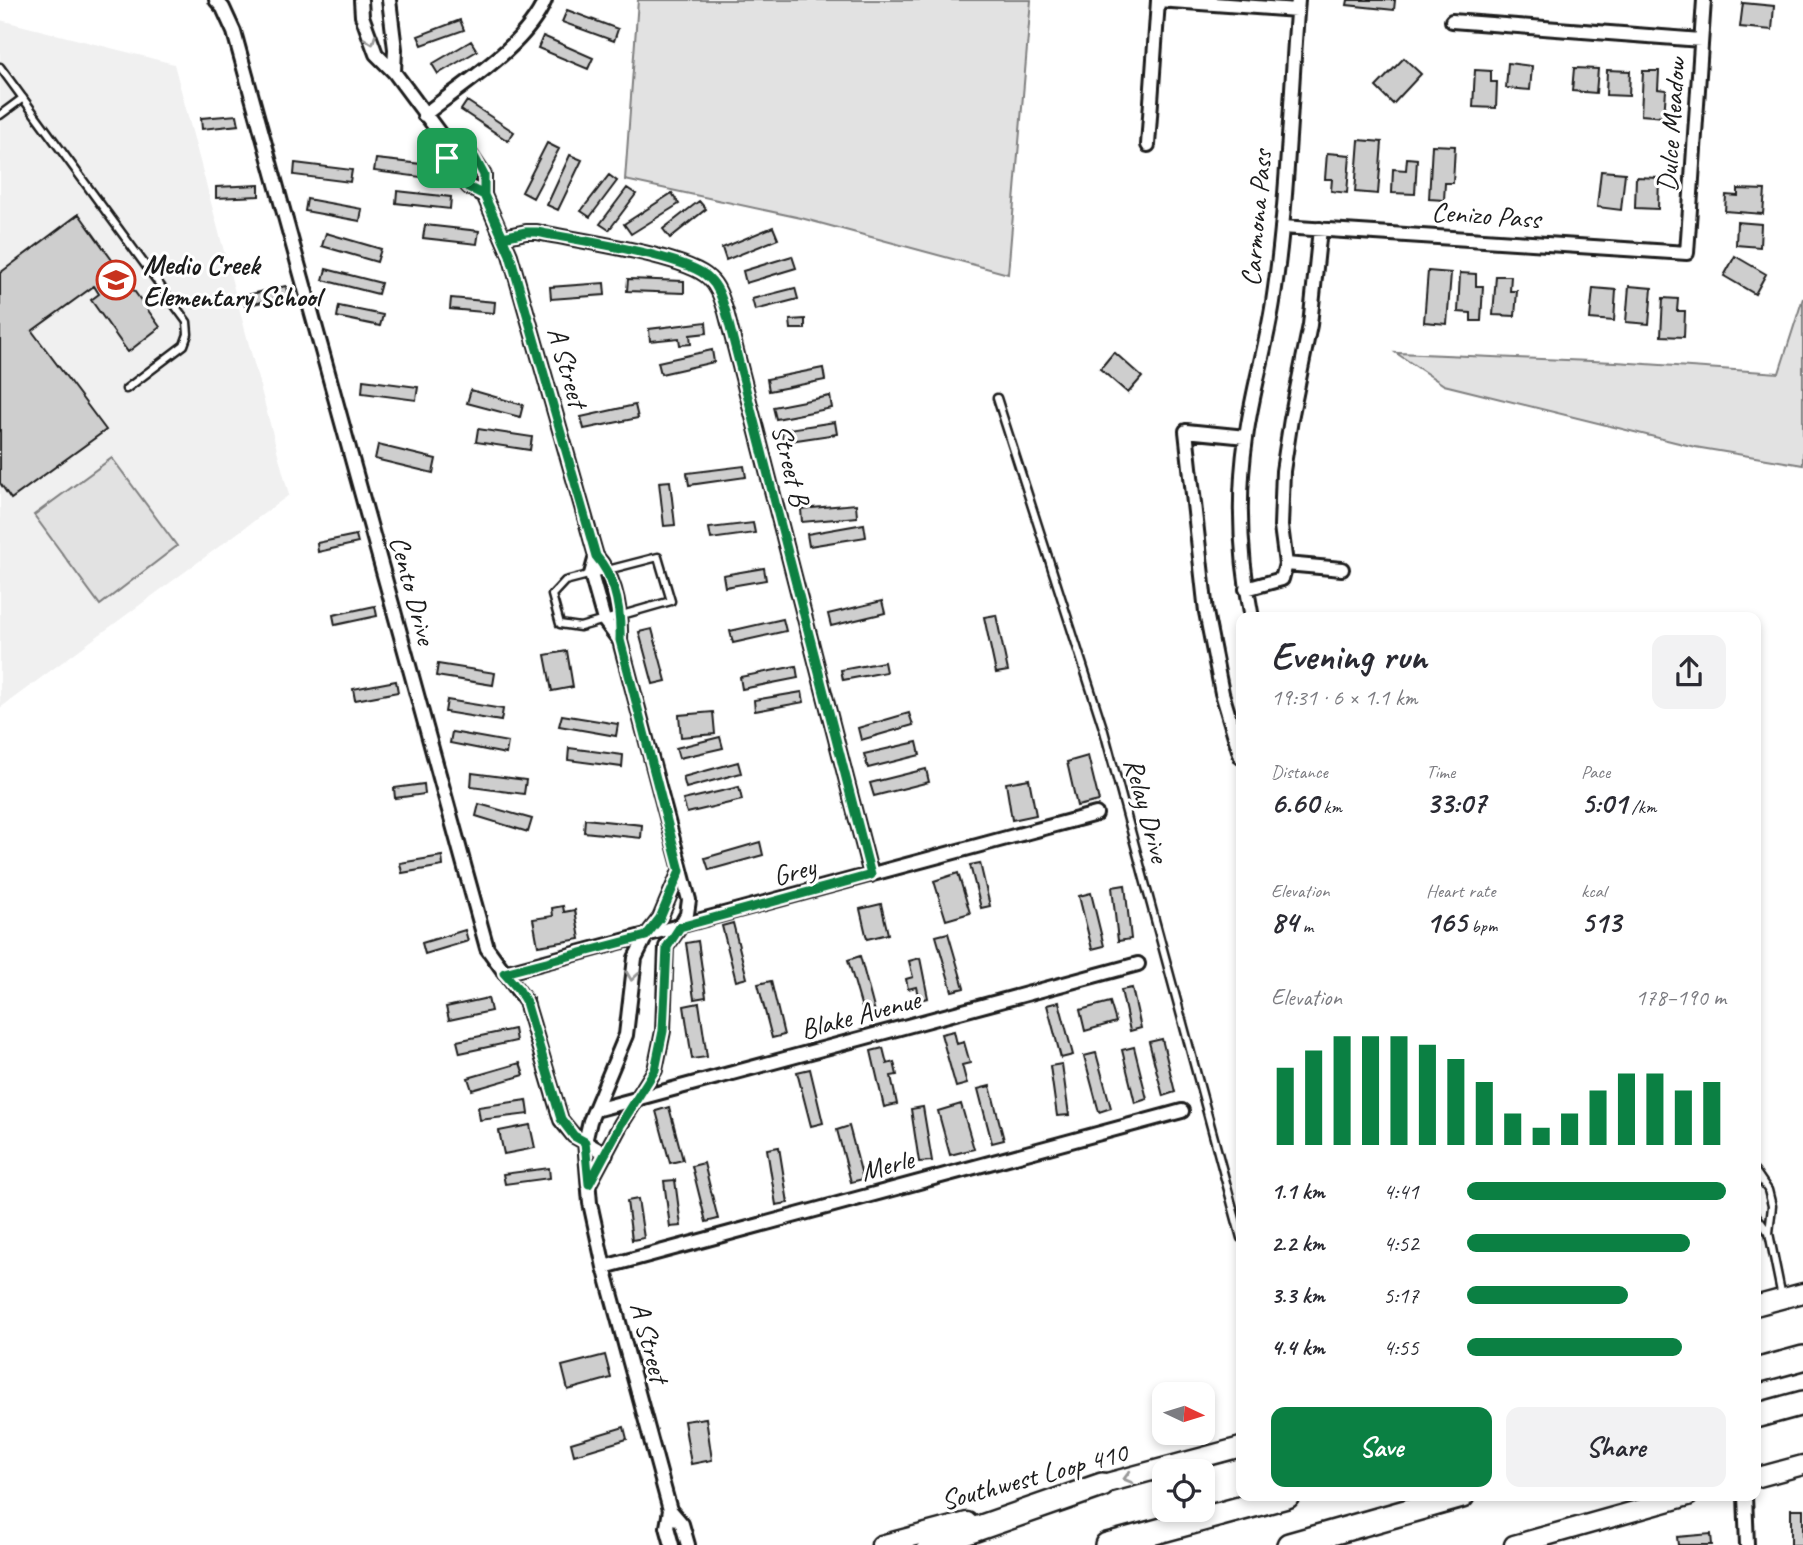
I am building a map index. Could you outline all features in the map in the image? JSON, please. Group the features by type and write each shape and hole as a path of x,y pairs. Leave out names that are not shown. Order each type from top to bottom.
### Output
{"highway":[{"path":"1761,1369 1803,1358"},
{"path":"1761,1414 1803,1402"},
{"path":"929,1545 1102,1485"},
{"path":"1107,1545 1269,1501"},
{"path":"1289,1545 1444,1501"}],"main road":[{"path":"1761,1304 1803,1293"},
{"name":"Southwest Loop 410","path":"881,1545 1236,1448"},
{"path":"1761,1476 1803,1465"},
{"path":"1514,1545 1670,1501"}],"street":[{"name":"A Street","path":"361,0 362,16 376,54 394,72 443,138 447,158 468,187 484,195"},
{"path":"389,0 396,49 394,72"},
{"path":"424,115 517,41 530,26 545,0"},
{"name":"Dulce Meadow","path":"1687,253 1704,0"},
{"path":"1148,145 1158,1 1297,5"},
{"name":"Cento Drive","path":"223,3 238,46 487,948 526,1002 561,1119 574,1136 606,1154"},
{"name":"Carmona Pass","path":"1251,612 1241,547 1240,497 1246,437 1273,302 1282,227 1297,5"},
{"path":"1452,21 1701,40"},
{"name":"A Street","path":"443,138 463,144 475,158 484,175 484,195 510,255 596,556 608,570 621,616 620,640 689,900 687,914 667,947 660,1052 655,1070 621,1124 589,1184"},
{"name":"Cenizo Pass","path":"1282,227 1687,253"},
{"path":"1246,589 1282,579 1286,564 1281,526 1283,471 1310,325 1320,229"},
{"name":"Street B","path":"503,237 537,232 680,262 709,278 719,290 871,875"},
{"path":"1236,740 1222,693 1206,612 1186,431 1246,437"},
{"path":"591,574 596,556"},
{"path":"1286,564 1342,569"},
{"name":"A Street","path":"591,574 604,620 620,640"},
{"name":"Grey","path":"504,973 1096,814"},
{"name":"A Street","path":"672,1545 667,1527 670,1510 604,1267 590,1203 585,1142 595,1110 626,1035 633,967 646,936 660,918 680,871"},
{"name":"Blake Avenue","path":"595,1110 1138,964"},
{"name":"Merle","path":"604,1267 1182,1111"},
{"path":"1745,1501 1748,1545"},
{"name":"A Street","path":"670,1510 682,1524 688,1545"}],"lane":[{"path":"0,67 187,322 188,334 184,345 126,389"},
{"path":"0,114 23,98"},
{"name":"Relay Drive","path":"997,398 1104,731 1236,1219"},
{"path":"658,557 671,601 580,627 560,624 552,595 565,581 608,570 658,557"},
{"path":"1761,1180 1768,1190 1772,1206 1769,1233 1782,1299"},
{"path":"1761,1222 1769,1233"}],"shaded area":[{"path":"638,0 1031,0 1008,274 801,218 625,180"},
{"name":"Medio Creek Elementary School","path":"0,20 174,64 289,495 0,708"},
{"path":"1803,298 1803,465 1695,447 1444,385 1396,353 1616,362 1779,373"},
{"path":"112,458 177,546 100,605 34,515"}],"building":[{"path":"1348,0 1395,0 1394,10 1347,5"},
{"path":"1743,3 1774,6 1772,30 1740,27"},
{"path":"567,10 618,29 614,41 562,22"},
{"path":"460,20 464,30 422,45 418,36"},
{"path":"543,36 593,58 588,69 538,48"},
{"path":"471,41 477,51 438,74 432,64"},
{"path":"1404,58 1421,74 1393,104 1376,87"},
{"path":"1508,63 1532,66 1530,90 1506,88"},
{"path":"1574,68 1598,69 1596,93 1572,91"},
{"path":"1475,70 1491,71 1491,82 1497,82 1496,108 1473,107"},
{"path":"1607,70 1630,71 1629,96 1606,95"},
{"path":"1643,71 1659,71 1658,89 1666,90 1664,117 1641,115"},
{"path":"467,101 514,132 508,141 461,110"},
{"path":"237,115 239,125 202,129 201,118"},
{"path":"1359,140 1382,142 1378,194 1355,192"},
{"path":"547,143 559,149 533,198 522,192"},
{"path":"1432,145 1455,146 1453,183 1445,183 1444,200 1429,199"},
{"path":"1327,153 1350,155 1347,193 1331,191 1332,179 1325,179"},
{"path":"570,155 582,160 558,210 547,205"},
{"path":"1407,158 1417,159 1415,194 1392,193 1393,169 1406,170"},
{"path":"376,159 430,165 428,178 374,171"},
{"path":"295,163 352,170 350,182 294,175"},
{"path":"1601,171 1625,173 1621,210 1597,207"},
{"path":"609,175 617,181 590,217 581,211"},
{"path":"1636,177 1659,178 1658,209 1635,208"},
{"path":"259,185 259,196 216,198 216,187"},
{"path":"627,188 636,194 609,230 600,224"},
{"path":"1738,189 1765,190 1763,214 1725,211 1726,195 1738,196"},
{"path":"397,191 451,197 450,209 396,203"},
{"path":"672,193 679,204 631,234 624,224"},
{"path":"307,199 362,209 360,221 305,211"},
{"path":"699,201 706,209 670,238 663,229"},
{"path":"79,214 160,327 128,352 91,300 99,294 94,286 32,331 106,430 11,499 0,483 0,273"},
{"path":"1737,222 1761,224 1760,247 1736,245"},
{"path":"425,225 479,231 477,244 423,238"},
{"path":"773,227 778,239 726,260 722,248"},
{"path":"326,233 381,249 377,262 322,246"},
{"path":"792,256 796,268 746,283 743,271"},
{"path":"1735,256 1766,274 1755,294 1724,276"},
{"path":"326,269 381,283 378,294 323,280"},
{"path":"1428,271 1451,273 1447,324 1424,322"},
{"path":"1460,273 1476,274 1476,286 1483,286 1481,321 1471,321 1471,313 1458,312"},
{"path":"1496,276 1511,276 1510,291 1517,291 1515,316 1493,315"},
{"path":"628,279 684,281 684,293 627,291"},
{"path":"604,283 605,295 551,299 550,287"},
{"path":"286,286 288,296 245,306 243,296"},
{"path":"1629,286 1652,288 1649,324 1626,322"},
{"path":"795,288 798,299 755,310 752,299"},
{"path":"1593,288 1616,290 1614,321 1590,319"},
{"path":"451,298 495,302 494,313 450,309"},
{"path":"1663,298 1678,299 1677,311 1685,311 1684,337 1661,336"},
{"path":"339,306 383,315 380,326 337,317"},
{"path":"805,319 805,329 791,329 790,320"},
{"path":"706,322 707,333 690,335 691,344 680,345 679,338 650,341 649,329"},
{"path":"712,350 714,362 661,374 658,362"},
{"path":"1114,352 1142,377 1128,393 1100,369"},
{"path":"823,368 825,380 769,391 767,379"},
{"path":"363,380 418,387 416,400 362,393"},
{"path":"471,390 523,405 520,417 467,403"},
{"path":"830,396 832,408 776,419 773,407"},
{"path":"635,405 638,418 584,429 581,417"},
{"path":"835,422 837,434 783,442 782,430"},
{"path":"478,429 532,437 530,450 476,442"},
{"path":"378,445 436,459 433,473 375,459"},
{"path":"744,466 746,477 689,485 687,473"},
{"path":"670,481 675,525 664,526 659,482"},
{"path":"856,504 857,517 802,522 801,509"},
{"path":"753,523 755,533 711,539 709,528"},
{"path":"864,524 866,537 809,546 807,534"},
{"path":"356,535 358,543 318,552 317,543"},
{"path":"764,568 766,580 725,587 723,575"},
{"path":"882,601 885,613 831,626 828,614"},
{"path":"375,606 377,616 335,625 333,615"},
{"path":"996,615 1008,671 996,673 984,617"},
{"path":"783,619 786,631 733,643 730,631"},
{"path":"652,629 666,681 653,684 639,632"},
{"path":"567,651 573,687 552,691 545,655"},
{"path":"884,662 886,672 843,680 841,670"},
{"path":"438,664 495,673 493,685 436,676"},
{"path":"796,666 798,678 742,689 740,677"},
{"path":"396,681 398,692 355,700 353,689"},
{"path":"802,692 804,702 755,711 754,700"},
{"path":"447,700 503,709 501,721 445,712"},
{"path":"713,712 715,734 681,737 679,715"},
{"path":"909,713 913,725 861,740 858,728"},
{"path":"562,715 618,724 616,736 559,726"},
{"path":"452,732 508,742 506,754 450,743"},
{"path":"720,737 723,748 679,758 676,748"},
{"path":"917,742 920,755 868,768 864,754"},
{"path":"569,748 623,755 622,767 568,760"},
{"path":"1088,756 1099,801 1077,806 1067,762"},
{"path":"738,762 741,773 686,788 683,777"},
{"path":"926,769 929,782 874,796 870,783"},
{"path":"472,773 526,780 524,794 471,787"},
{"path":"1029,779 1036,815 1012,820 1006,783"},
{"path":"424,784 425,794 395,798 394,788"},
{"path":"739,787 742,800 687,813 683,800"},
{"path":"479,804 532,819 528,832 476,816"},
{"path":"585,819 642,825 641,838 584,832"},
{"path":"760,842 763,855 709,870 705,858"},
{"path":"442,856 443,866 402,873 400,863"},
{"path":"980,863 990,906 981,908 970,865"},
{"path":"958,873 970,913 946,920 934,881"},
{"path":"1125,885 1131,939 1118,941 1112,887"},
{"path":"1091,893 1104,946 1092,949 1079,896"},
{"path":"881,904 888,934 867,939 860,909"},
{"path":"563,906 564,912 575,910 580,939 538,946 533,919 553,916 552,908"},
{"path":"733,923 747,978 736,981 722,926"},
{"path":"465,930 468,941 425,954 422,943"},
{"path":"948,933 964,988 952,991 936,936"},
{"path":"698,941 706,997 694,999 686,943"},
{"path":"860,956 875,1012 864,1015 848,960"},
{"path":"920,958 928,998 919,1000 916,987 908,989 906,979 913,977 909,961"},
{"path":"771,981 784,1035 772,1038 758,984"},
{"path":"1132,988 1141,1028 1130,1031 1121,990"},
{"path":"488,998 491,1011 449,1020 446,1007"},
{"path":"1059,1002 1073,1055 1061,1058 1047,1005"},
{"path":"1110,1002 1116,1022 1085,1031 1080,1010"},
{"path":"699,1003 707,1057 692,1059 684,1006"},
{"path":"514,1029 516,1041 460,1053 457,1041"},
{"path":"954,1031 957,1044 964,1042 970,1063 962,1065 967,1084 956,1087 941,1034"},
{"path":"1162,1039 1175,1092 1163,1096 1149,1042"},
{"path":"1134,1047 1147,1099 1135,1103 1122,1050"},
{"path":"883,1048 887,1064 894,1062 897,1075 891,1076 897,1104 884,1107 871,1051"},
{"path":"1096,1053 1111,1108 1099,1112 1084,1056"},
{"path":"520,1063 524,1075 472,1090 468,1078"},
{"path":"1062,1064 1069,1115 1057,1116 1050,1066"},
{"path":"810,1069 823,1123 811,1126 797,1072"},
{"path":"990,1086 1004,1140 992,1143 978,1089"},
{"path":"527,1100 529,1114 480,1120 478,1107"},
{"path":"961,1104 974,1149 950,1155 938,1111"},
{"path":"669,1107 683,1160 670,1163 656,1111"},
{"path":"923,1107 932,1161 919,1162 911,1109"},
{"path":"530,1125 535,1148 504,1154 499,1131"},
{"path":"849,1126 863,1179 851,1182 837,1130"},
{"path":"779,1147 788,1203 776,1205 767,1149"},
{"path":"704,1163 718,1219 706,1222 692,1166"},
{"path":"549,1168 550,1178 505,1184 503,1174"},
{"path":"675,1180 681,1226 670,1227 664,1181"},
{"path":"638,1199 644,1238 632,1240 627,1201"},
{"path":"605,1355 611,1378 568,1390 562,1366"},
{"path":"706,1418 712,1460 691,1464 684,1421"},
{"path":"624,1427 627,1439 574,1455 571,1443"},
{"path":"1791,1509 1803,1509 1803,1545 1791,1545"},
{"path":"1711,1534 1712,1545 1678,1545 1677,1537"}],"place":[{"name":"Medio Creek Elementary School","path":"116,280"}],"route":[{"path":"447,158 443,138 463,144 475,158 484,175 484,195 503,237 537,232 680,262 709,278 719,290 871,875 680,927 667,947 663,1031 655,1070 621,1124 589,1184 585,1142 574,1136 561,1119 526,1002 504,973 646,936 660,918 680,871 620,640 621,616 608,570 596,556 510,255 484,195 468,187 447,158"}]}
